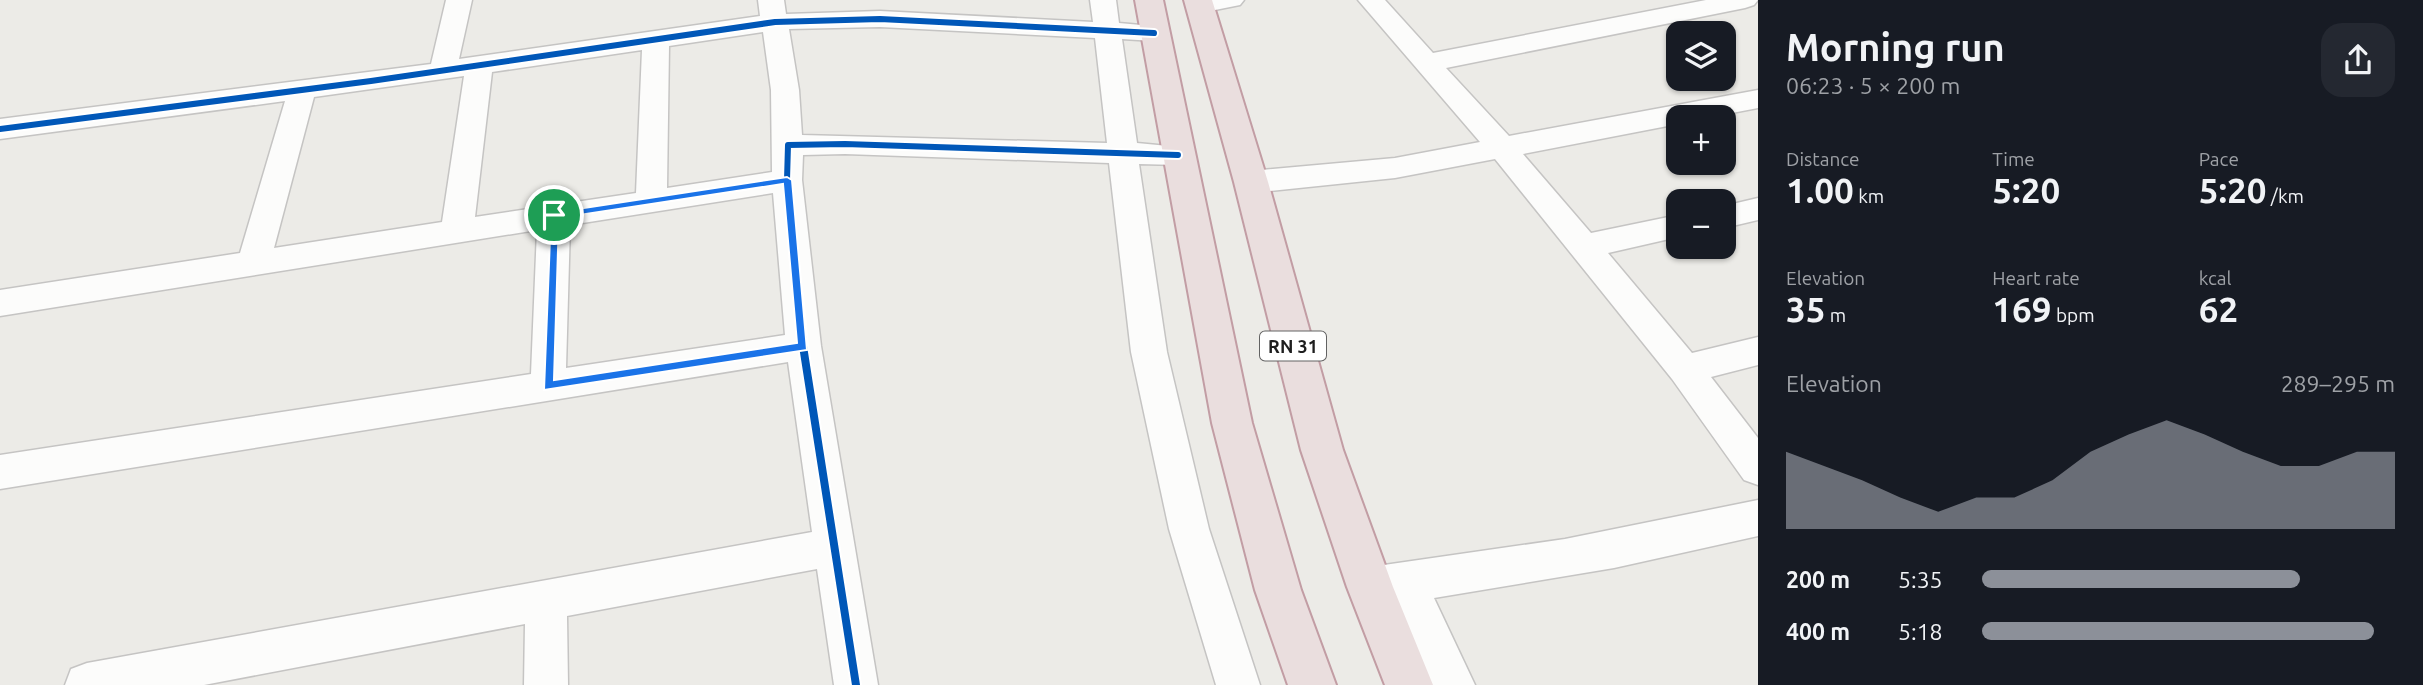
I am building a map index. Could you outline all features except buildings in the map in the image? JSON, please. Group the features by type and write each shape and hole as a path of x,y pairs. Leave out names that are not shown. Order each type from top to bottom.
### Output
{"highway":[{"name":"RN 31","path":"1210,2 1251,182 1322,450 1387,585 1409,685"},
{"path":"1152,17 1232,423 1279,590 1312,685"}],"street":[{"path":"443,71 459,0"},
{"path":"1103,0 1149,352 1189,529 1238,685"},
{"path":"1371,0 1503,149 1584,246 1685,369 1758,468"},
{"path":"1426,63 1737,1 1758,21"},
{"path":"0,129 302,91 656,40 773,11 880,19 958,12 1108,32 1152,17"},
{"path":"773,11 785,89 787,180 803,346 856,685"},
{"path":"651,200 656,40"},
{"path":"457,231 479,66"},
{"path":"253,264 302,91"},
{"path":"1251,182 1362,173 1503,149 1758,99"},
{"path":"788,145 845,144 1178,155"},
{"path":"0,303 787,180"},
{"path":"1736,214 1758,209"},
{"path":"548,386 554,215"},
{"path":"1584,246 1666,229"},
{"path":"0,472 803,346"},
{"path":"1685,369 1758,351"},
{"path":"1453,685 1387,585 1672,539 1758,518"},
{"path":"87,685 835,547"},
{"path":"545,601 546,685"}],"cycle path":[{"path":"0,129 371,81 775,22 880,19 1154,33"},
{"path":"856,685 803,346 787,180 788,145 845,144 1178,155"}],"route":[{"path":"787,180 803,346 548,386 554,215 787,180"}]}
